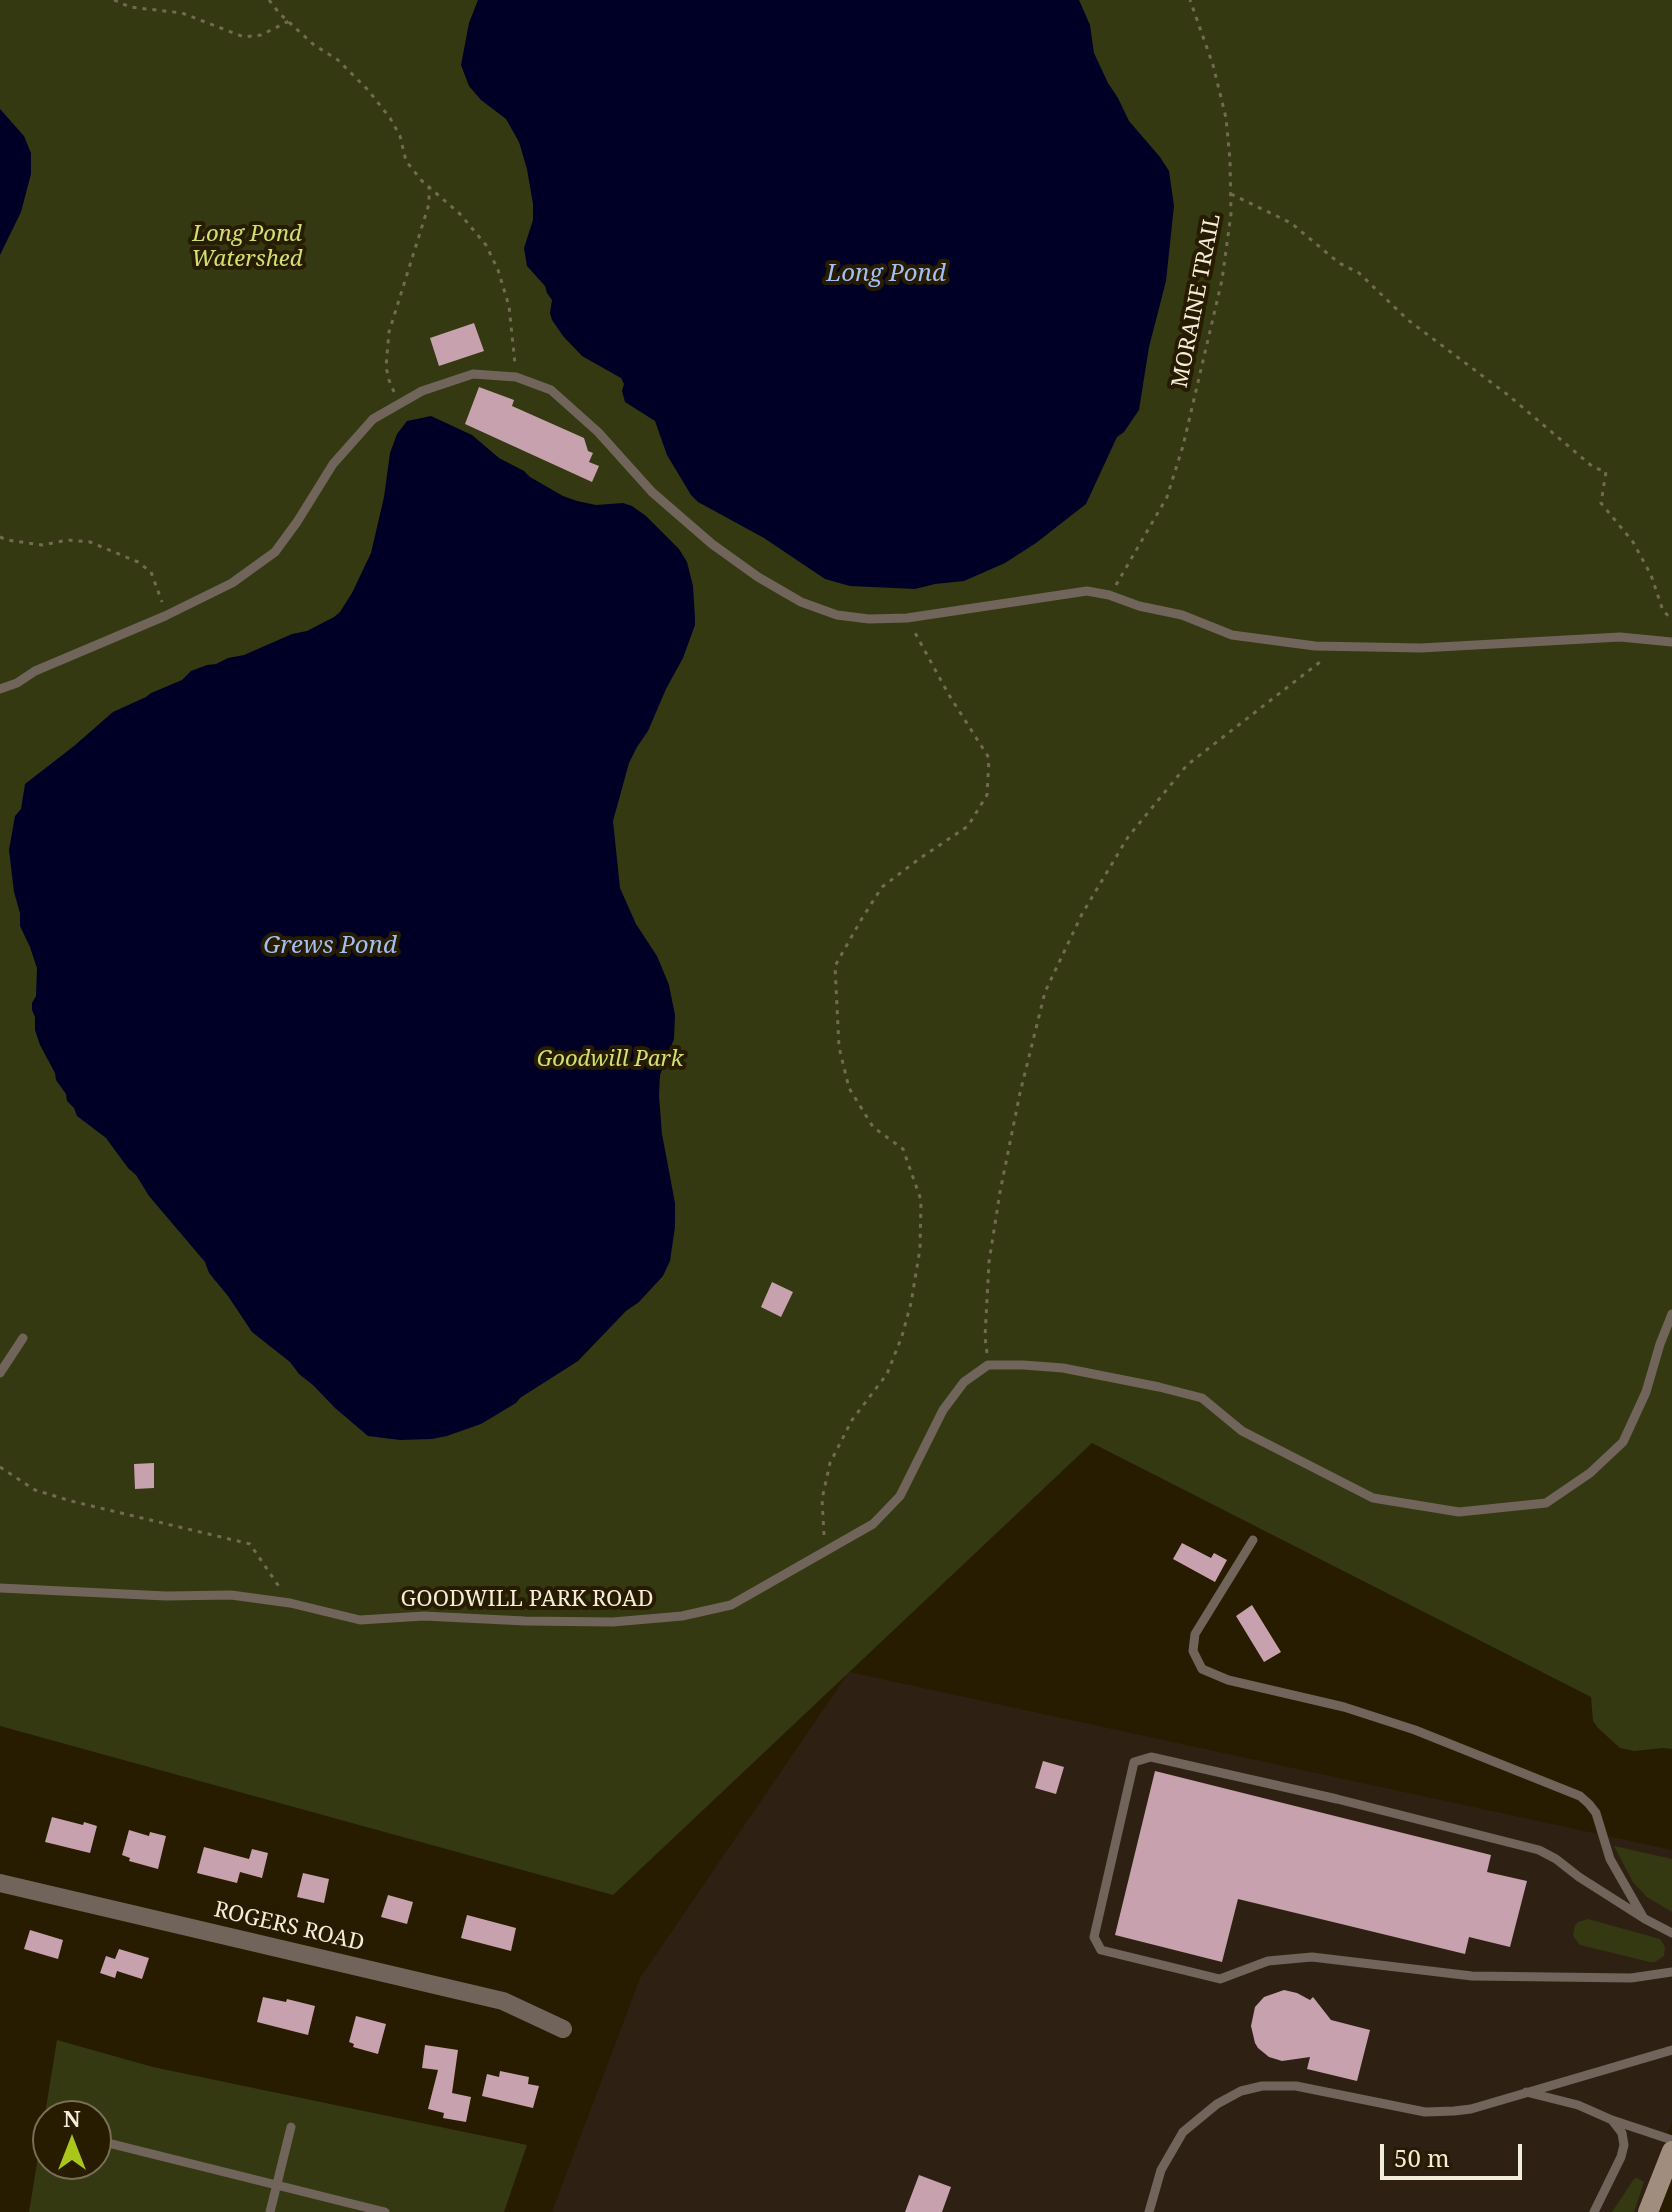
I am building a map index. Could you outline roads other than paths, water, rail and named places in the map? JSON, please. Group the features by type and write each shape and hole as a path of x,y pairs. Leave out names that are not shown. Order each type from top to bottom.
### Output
{"main road":[{"path":"1648,2212 1672,2151"}],"street":[{"name":"ROGERS ROAD","path":"0,1883 503,2001 563,2029"}],"lane":[{"path":"0,689 232,583 275,552 333,464 373,419 422,391 473,374 516,377 551,390 598,432 652,492 712,544 758,577 801,602 837,615 869,619 907,618 1087,591 1182,615 1232,635 1315,646 1421,648 1620,637 1672,642"},
{"name":"GOODWILL PARK ROAD","path":"0,1588 166,1596 231,1595 290,1603 360,1620 424,1616 613,1622 682,1616 731,1605 873,1524 900,1496 943,1410 964,1382 988,1365 1063,1368 1202,1398 1242,1431 1373,1498 1459,1512 1546,1503 1590,1473 1623,1442 1646,1392 1672,1314"},
{"path":"0,1373 23,1338"},
{"path":"1253,1540 1195,1634 1193,1651 1202,1669 1228,1680 1344,1707 1415,1730 1580,1796 1596,1813 1610,1859 1645,1919"},
{"path":"1672,1933 1645,1919 1539,1850 1337,1799 1151,1757 1134,1762 1094,1937 1101,1950 1220,1979 1268,1961 1312,1957 1472,1976 1631,1978 1672,1972"},
{"path":"1149,2212 1161,2170 1183,2132 1217,2104 1241,2091 1262,2086 1296,2086 1425,2112 1471,2109 1672,2050"},
{"path":"1526,2092 1578,2105 1672,2140"},
{"path":"1594,2212 1624,2145 1622,2133 1612,2120"},
{"path":"270,2212 291,2127"},
{"path":"112,2144 385,2212"}],"water":[{"name":"Long Pond","path":"478,0 1079,0 1090,25 1094,53 1108,83 1129,121 1169,171 1174,206 1166,281 1149,347 1139,410 1117,437 1086,504 1005,563 964,581 915,589 850,586 825,579 764,538 698,502 667,455 655,421 625,402 621,378 582,356 563,336 552,320 552,300 545,286 527,266 524,248 533,220 533,204 519,142 506,119 481,100 469,86 461,65 469,23"},
{"path":"0,109 24,136 31,153 31,174 21,212 0,255"},
{"name":"Grews Pond","path":"431,416 472,435 499,458 563,496 596,505 623,503 646,516 679,549 687,562 693,586 695,625 683,658 629,763 613,821 620,888 636,924 657,956 669,985 675,1015 674,1039 660,1075 659,1096 662,1134 675,1203 670,1261 663,1276 578,1361 516,1403 481,1424 447,1436 400,1440 368,1436 299,1374 290,1362 252,1332 209,1273 205,1262 149,1196 136,1175 106,1138 77,1116 67,1101 35,1030 32,1003 36,996 37,968 20,926 9,850 25,784 113,712 182,680 191,671 307,631 340,612 371,553 390,453 397,434 407,421"}],"park label":[{"name":"Long Pond Watershed","path":"247,248"},
{"name":"Goodwill Park","path":"610,1060"}]}
